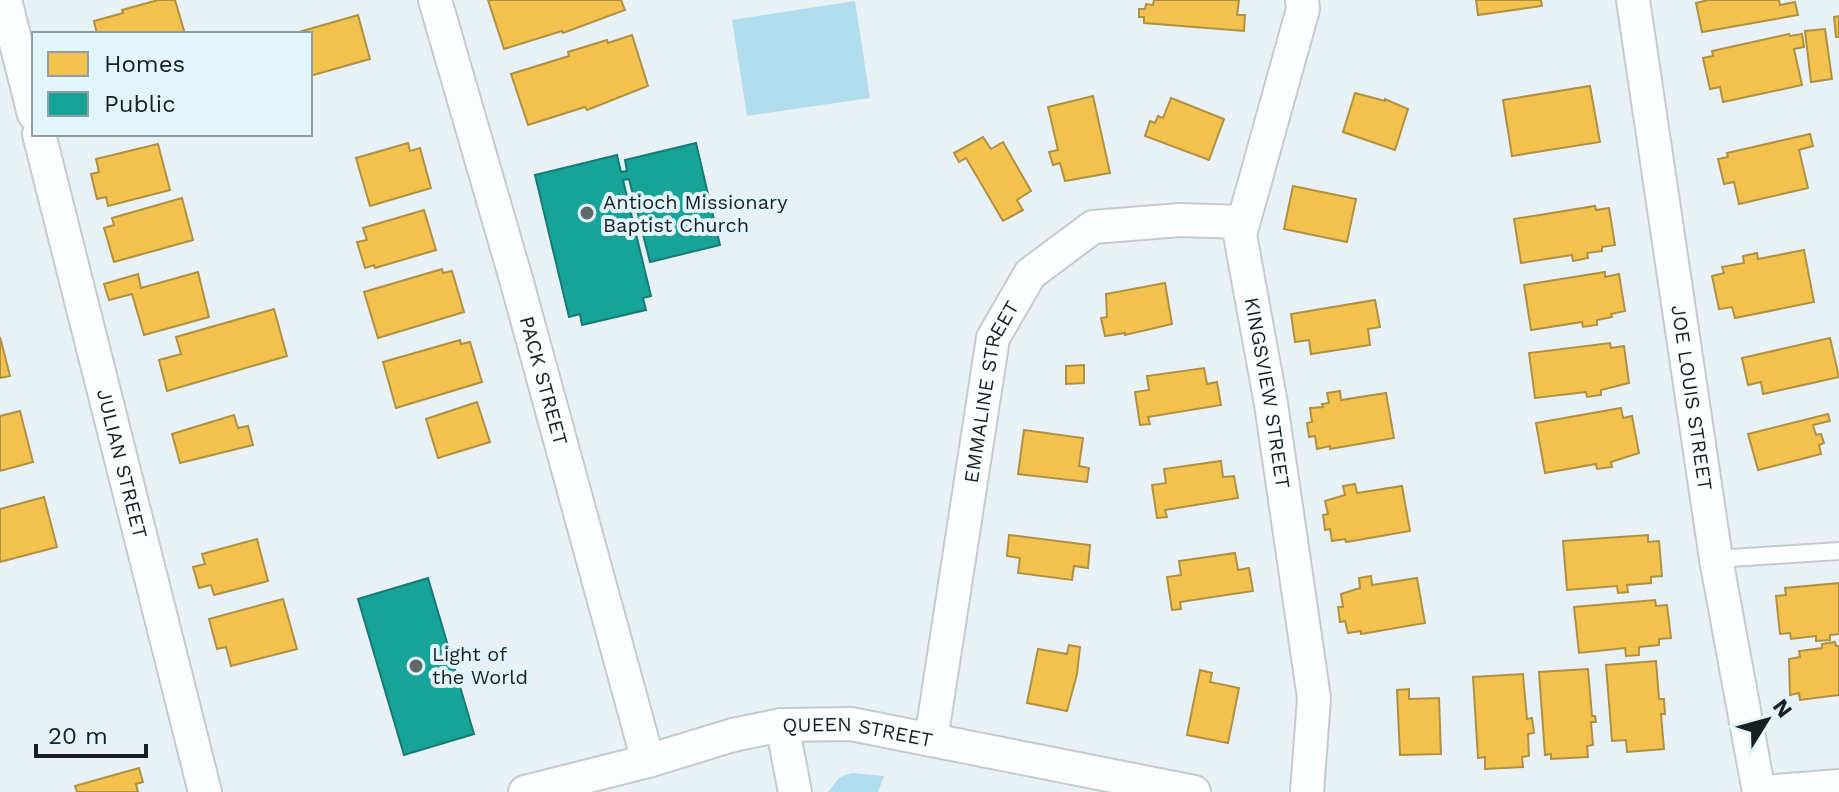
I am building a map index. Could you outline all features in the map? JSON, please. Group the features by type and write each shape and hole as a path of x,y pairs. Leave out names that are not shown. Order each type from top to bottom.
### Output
{"street":[{"path":"5,0 32,106"},
{"name":"PACK STREET","path":"435,0 512,265 648,761"},
{"name":"KINGSVIEW STREET","path":"1302,0 1303,9 1240,235 1271,404 1314,698 1307,792"},
{"name":"JOE LOUIS STREET","path":"1633,0 1716,559 1761,792"},
{"name":"JULIAN STREET","path":"40,136 205,792"},
{"name":"EMMALINE STREET","path":"931,740 993,338 1030,274 1093,227 1180,220 1242,222"},
{"name":"QUEEN STREET","path":"525,792 648,761 733,735 782,725 851,724 1194,792"},
{"path":"782,725 795,792"},
{"path":"1761,792 1839,786"}],"lane":[{"path":"1716,559 1839,551"}],"shaded area":[{"path":"855,1 870,98 747,116 732,20"},
{"path":"852,773 884,776 878,792 828,792 840,777"}],"building: Homes":[{"path":"158,0 175,0 184,32 97,32 94,21 123,13 122,10"},
{"path":"488,0 621,0 625,10 563,33 504,49"},
{"path":"1154,0 1239,0 1237,15 1245,15 1244,31 1144,23 1144,17 1139,17 1139,9 1145,9 1146,4 1153,5"},
{"path":"1476,0 1541,0 1542,6 1478,15"},
{"path":"1708,0 1779,0 1780,5 1795,2 1798,15 1702,32 1696,3"},
{"path":"358,15 370,59 312,75 312,32 299,32"},
{"path":"1839,16 1839,37 1836,37 1834,17"},
{"path":"1825,29 1832,79 1811,82 1805,31"},
{"path":"1789,34 1802,34 1804,47 1794,49 1802,85 1723,102 1720,87 1710,89 1703,58 1713,56 1712,51"},
{"path":"632,35 648,86 587,110 585,107 528,125 511,74 569,56 568,52"},
{"path":"1590,86 1600,142 1512,156 1503,100"},
{"path":"1355,93 1385,99 1408,109 1395,150 1343,132"},
{"path":"1093,96 1110,173 1065,181 1060,163 1053,165 1049,152 1058,150 1048,107"},
{"path":"1171,98 1224,119 1209,160 1145,136 1150,121 1155,123 1158,116 1163,118"},
{"path":"1810,134 1813,146 1799,150 1808,188 1739,204 1734,182 1724,184 1718,159 1728,157 1727,153"},
{"path":"983,137 991,149 1003,142 1031,191 1017,200 1023,210 1003,221 966,158 959,162 954,153"},
{"path":"408,143 410,151 420,148 431,188 370,206 356,158"},
{"path":"158,144 170,190 108,206 106,197 97,199 91,174 99,172 96,159"},
{"path":"1293,186 1356,199 1347,242 1284,229"},
{"path":"182,198 193,240 114,262 104,228 114,225 112,218"},
{"path":"1595,206 1596,210 1609,208 1615,245 1602,247 1602,251 1587,253 1588,258 1573,261 1572,255 1521,263 1514,219"},
{"path":"424,210 436,250 375,268 374,265 365,268 357,242 367,240 363,228"},
{"path":"1804,250 1814,302 1735,318 1732,307 1719,309 1712,276 1724,273 1722,267 1744,263 1743,256 1757,253 1758,259"},
{"path":"442,269 443,273 452,271 464,312 378,338 364,292"},
{"path":"198,272 209,317 144,335 132,294 109,300 104,284 138,274 141,288"},
{"path":"1605,272 1605,277 1619,274 1625,311 1597,320 1597,325 1583,327 1582,322 1531,330 1524,285"},
{"path":"1165,283 1172,324 1125,335 1105,336 1101,318 1107,317 1106,294"},
{"path":"1375,300 1380,327 1368,329 1370,345 1311,354 1309,340 1295,342 1291,314"},
{"path":"274,309 287,356 167,391 159,360 181,354 176,337"},
{"path":"0,337 10,376 0,378"},
{"path":"1830,338 1839,377 1763,394 1761,382 1748,385 1742,358"},
{"path":"460,340 461,344 470,342 482,382 396,408 383,362"},
{"path":"1610,343 1611,348 1624,346 1629,383 1601,390 1601,395 1587,397 1586,392 1535,398 1529,353"},
{"path":"1084,365 1084,383 1066,384 1066,366"},
{"path":"1204,368 1207,384 1217,382 1221,405 1148,417 1150,424 1140,425 1135,392 1149,390 1147,376"},
{"path":"1340,391 1341,400 1386,393 1394,438 1317,449 1315,436 1309,437 1307,423 1312,422 1310,408 1323,407 1322,404 1329,403 1327,393"},
{"path":"477,402 490,442 438,458 426,419"},
{"path":"1621,408 1623,418 1632,416 1639,453 1611,462 1612,467 1597,469 1596,464 1545,473 1536,423"},
{"path":"20,411 33,462 0,471 0,416"},
{"path":"1828,414 1830,421 1813,425 1816,435 1821,434 1824,443 1819,445 1821,454 1758,470 1748,434"},
{"path":"234,415 238,428 248,426 253,445 180,463 172,434"},
{"path":"1024,430 1083,438 1079,466 1089,468 1087,482 1018,474"},
{"path":"1221,461 1223,477 1234,476 1238,498 1165,510 1167,517 1157,518 1152,485 1166,483 1164,469"},
{"path":"1355,484 1357,493 1402,486 1410,531 1346,542 1345,539 1332,541 1330,529 1325,530 1323,515 1328,514 1325,501 1345,495 1343,486"},
{"path":"44,497 57,547 0,562 0,509"},
{"path":"1009,535 1090,545 1088,568 1074,566 1072,580 1018,573 1020,558 1007,556"},
{"path":"1648,535 1648,542 1659,541 1662,576 1651,577 1651,583 1627,585 1628,592 1618,593 1617,586 1567,590 1563,541"},
{"path":"257,539 268,581 214,595 211,585 199,588 193,567 205,564 202,554"},
{"path":"1235,553 1238,570 1249,568 1253,591 1180,602 1181,609 1172,610 1167,577 1181,575 1179,561"},
{"path":"1371,576 1372,585 1417,578 1425,623 1361,634 1361,631 1348,633 1345,621 1340,622 1338,607 1343,607 1341,594 1360,588 1359,578"},
{"path":"1839,583 1839,634 1830,635 1830,640 1816,641 1816,636 1791,639 1790,633 1780,634 1776,596 1786,595 1785,588"},
{"path":"283,599 297,649 231,666 226,647 217,649 209,619"},
{"path":"1655,600 1656,606 1667,605 1671,638 1659,639 1659,645 1639,647 1639,655 1626,656 1625,648 1579,653 1574,607"},
{"path":"1835,642 1839,646 1839,695 1800,700 1799,693 1790,695 1789,659 1800,657 1799,651 1822,648 1822,644"},
{"path":"1069,645 1080,647 1077,674 1067,711 1027,703 1038,649 1067,654"},
{"path":"1656,661 1659,699 1664,699 1665,714 1661,714 1664,749 1627,752 1626,740 1612,741 1606,665"},
{"path":"1588,669 1592,716 1595,716 1596,722 1591,722 1593,745 1587,746 1588,757 1551,759 1551,754 1545,755 1539,672"},
{"path":"1200,670 1212,673 1210,682 1239,688 1228,743 1187,735"},
{"path":"1523,674 1527,719 1532,718 1534,733 1528,734 1529,756 1522,757 1523,767 1485,769 1485,757 1478,758 1473,677"},
{"path":"1409,689 1409,699 1439,698 1441,754 1400,755 1397,690"},
{"path":"139,768 143,782 136,784 138,792 77,792 75,786"}],"building: Public":[{"name":"Antioch Missionary Baptist Church","path":"696,143 720,245 650,262 629,179 623,180 651,296 643,298 646,310 582,325 580,314 569,317 535,175 617,155 621,172 627,171 625,160"},
{"name":"Light of the World","path":"428,578 474,734 404,755 358,599"}],"place":[{"name":"Antioch Missionary Baptist Church","path":"587,213"},
{"name":"Light of the World","path":"416,666"}]}
